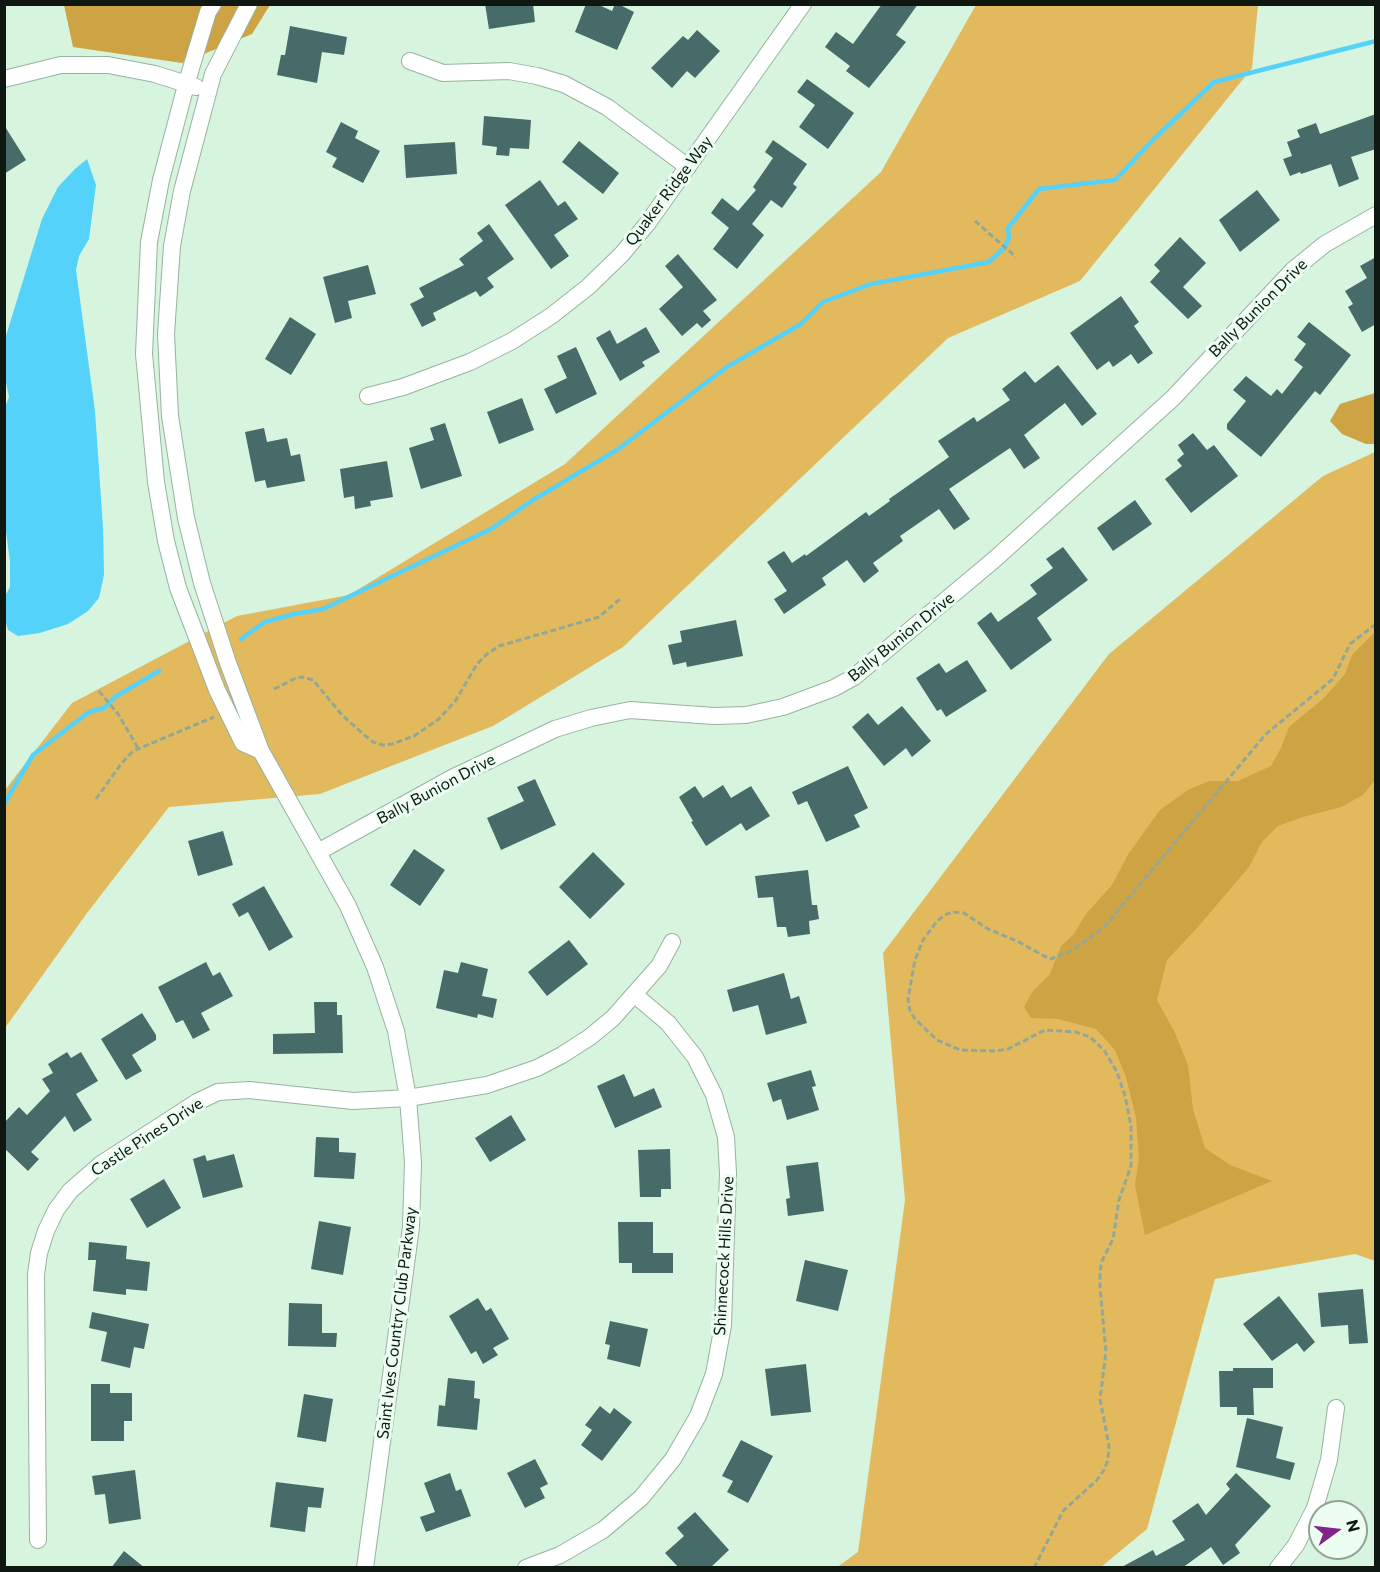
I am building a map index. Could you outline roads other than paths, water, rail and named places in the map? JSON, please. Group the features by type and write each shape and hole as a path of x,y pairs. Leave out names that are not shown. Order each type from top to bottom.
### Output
{"street":[{"name":"Saint Ives Country Club Parkway","path":"213,4 208,12 186,85 161,180 149,242 144,354 156,482 166,540 178,588 217,690 243,743 261,751"},
{"name":"Saint Ives Country Club Parkway","path":"249,4 213,74 182,191 172,246 166,334 170,416 186,518 202,584 228,663 261,751 348,906 375,967 396,1031 408,1098 413,1162 411,1227 365,1568"},
{"name":"Quaker Ridge Way","path":"368,396 403,387 470,363 512,341 551,316 588,287 622,254 647,224 803,4"},
{"path":"410,61 443,73 509,71 564,84 608,106 688,167"},
{"path":"4,79 60,65 108,65 156,74 186,85 209,90"},
{"name":"Bally Bunion Drive","path":"318,852 452,778 555,729 591,718 630,710 714,716 746,715 783,707 834,688 854,677 995,559 1164,405 1293,270 1325,244 1376,215"},
{"name":"Castle Pines Drive","path":"38,1540 36,1274 39,1253 46,1231 56,1210 70,1191 101,1164 197,1102 218,1092 249,1090 353,1101 408,1098 487,1085 537,1068 590,1037 613,1018 659,966 672,942"},
{"name":"Shinnecock Hills Drive","path":"526,1568 560,1555 603,1530 641,1498 673,1459 698,1416 714,1374 723,1325 728,1173 726,1137 714,1095 695,1057 668,1023 635,995"},
{"path":"1278,1568 1296,1545 1315,1508 1329,1460 1336,1408"}],"water":[{"path":"87,159 96,185 89,239 79,256 76,270 95,411 104,575 99,598 88,611 68,624 40,633 18,636 8,630 4,616 5,596 10,587 10,562 4,516 4,410 9,397 5,378 5,339 42,219 58,187"}],"waterway":[{"path":"241,639 265,622 323,609 491,529 533,500 617,450 727,367 801,324 823,302 871,284 989,262 1004,248 1009,238 1008,228 1039,189 1115,180 1214,82 1376,41"},
{"path":"4,804 33,755 89,712 104,708 115,697 159,671"}]}
